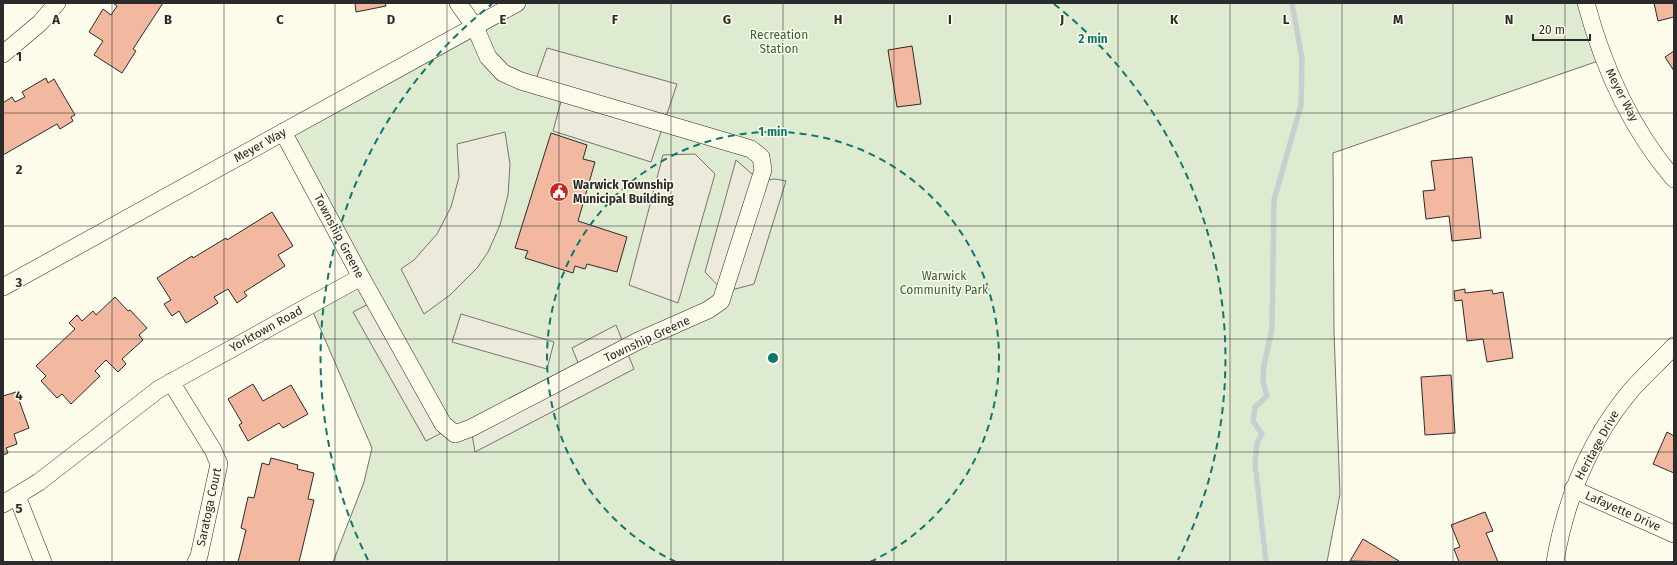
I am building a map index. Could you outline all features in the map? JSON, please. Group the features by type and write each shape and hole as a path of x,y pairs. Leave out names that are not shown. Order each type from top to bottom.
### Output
{"street":[{"path":"3,54 35,28 57,3"},
{"path":"458,3 475,27"},
{"name":"Meyer Way","path":"3,287 518,3"},
{"name":"Meyer Way","path":"1586,3 1604,59 1616,88 1654,153 1674,179"},
{"name":"Township Greene","path":"283,132 361,277 443,424 455,434 471,428 638,341 708,310 721,301 763,170 761,158 751,149 528,83 503,73 488,57 475,27"},
{"name":"Yorktown Road","path":"10,500 39,482 165,385 361,277"},
{"name":"Heritage Drive","path":"1555,562 1573,489 1587,458 1619,406 1674,346"},
{"name":"Saratoga Court","path":"165,385 213,450 219,464 199,556 196,562"},
{"name":"Lafayette Drive","path":"1573,489 1674,534"},
{"path":"10,500 43,562"}],"green space":[{"name":"Warwick Community Park","path":"517,3 1589,3 1604,59 1333,153 1334,332 1340,494 1327,562 333,562 364,482 372,448 310,305 361,277 283,133"}],"shaded area":[{"path":"547,48 677,84 651,162 553,131 563,94 534,85"},
{"path":"505,132 510,164 508,195 500,225 488,252 477,268 450,295 424,314 401,269 414,260 437,234 451,207 459,177 457,144"},
{"path":"695,154 715,174 678,303 629,285 663,155"},
{"path":"736,160 760,181 775,179 786,181 754,284 724,292 705,272"},
{"path":"374,301 449,429 426,441 353,312"},
{"path":"461,314 554,342 547,369 452,342"},
{"path":"616,325 634,369 475,452 471,428 581,370 572,348"}],"building":[{"path":"113,3 163,3 133,49 136,51 122,73 94,55 103,41 89,32 103,9 111,15 117,6"},
{"path":"355,3 385,3 386,6 356,12"},
{"path":"1654,3 1674,3 1674,17 1658,21"},
{"path":"912,46 921,104 897,107 888,50"},
{"path":"1674,51 1674,71 1665,57"},
{"path":"46,78 48,83 54,79 75,115 71,117 73,121 60,129 57,124 3,155 3,103 12,97 15,102 25,97 22,92"},
{"name":"Warwick Township Municipal Building","path":"551,133 587,145 583,159 595,162 578,221 627,237 617,272 587,264 585,269 575,266 573,273 525,258 528,251 515,248"},
{"path":"1472,157 1481,238 1452,241 1449,216 1426,219 1423,191 1435,190 1431,161"},
{"path":"272,212 293,246 278,255 285,266 244,292 247,296 237,303 228,289 214,297 218,303 186,323 179,311 172,316 164,304 171,300 157,278 192,256 193,258 226,238 227,240"},
{"path":"1465,289 1465,293 1492,290 1493,294 1503,292 1513,358 1487,362 1483,339 1467,341 1462,300 1455,301 1454,291"},
{"path":"115,297 147,328 139,335 143,340 122,359 126,364 118,372 106,360 95,371 100,376 71,404 62,394 57,398 41,381 46,376 36,366 75,329 69,323 77,315 82,321 93,311 96,315"},
{"path":"1451,375 1455,433 1425,435 1421,377"},
{"path":"253,384 263,401 291,385 308,414 283,428 279,423 248,441 239,425 242,423 228,399"},
{"path":"16,392 29,428 14,434 17,444 6,448 8,453 3,455 3,396"},
{"path":"1667,432 1674,436 1674,473 1653,464"},
{"path":"271,458 298,465 297,469 314,473 308,499 314,500 299,562 238,562 246,530 241,528 248,497 254,498 262,463 269,465"},
{"path":"1485,512 1493,531 1486,533 1498,562 1459,562 1454,549 1460,547 1451,525"},
{"path":"1363,539 1399,561 1350,561"}],"waterway":[{"path":"1266,562 1255,463 1257,443 1262,434 1253,421 1255,407 1267,396 1263,381 1264,365 1272,329 1274,200 1301,105 1302,59 1292,3"}],"place":[{"name":"Warwick Township Municipal Building","path":"559,192"}],"park label":[{"name":"Recreation Station","path":"779,42"}]}
